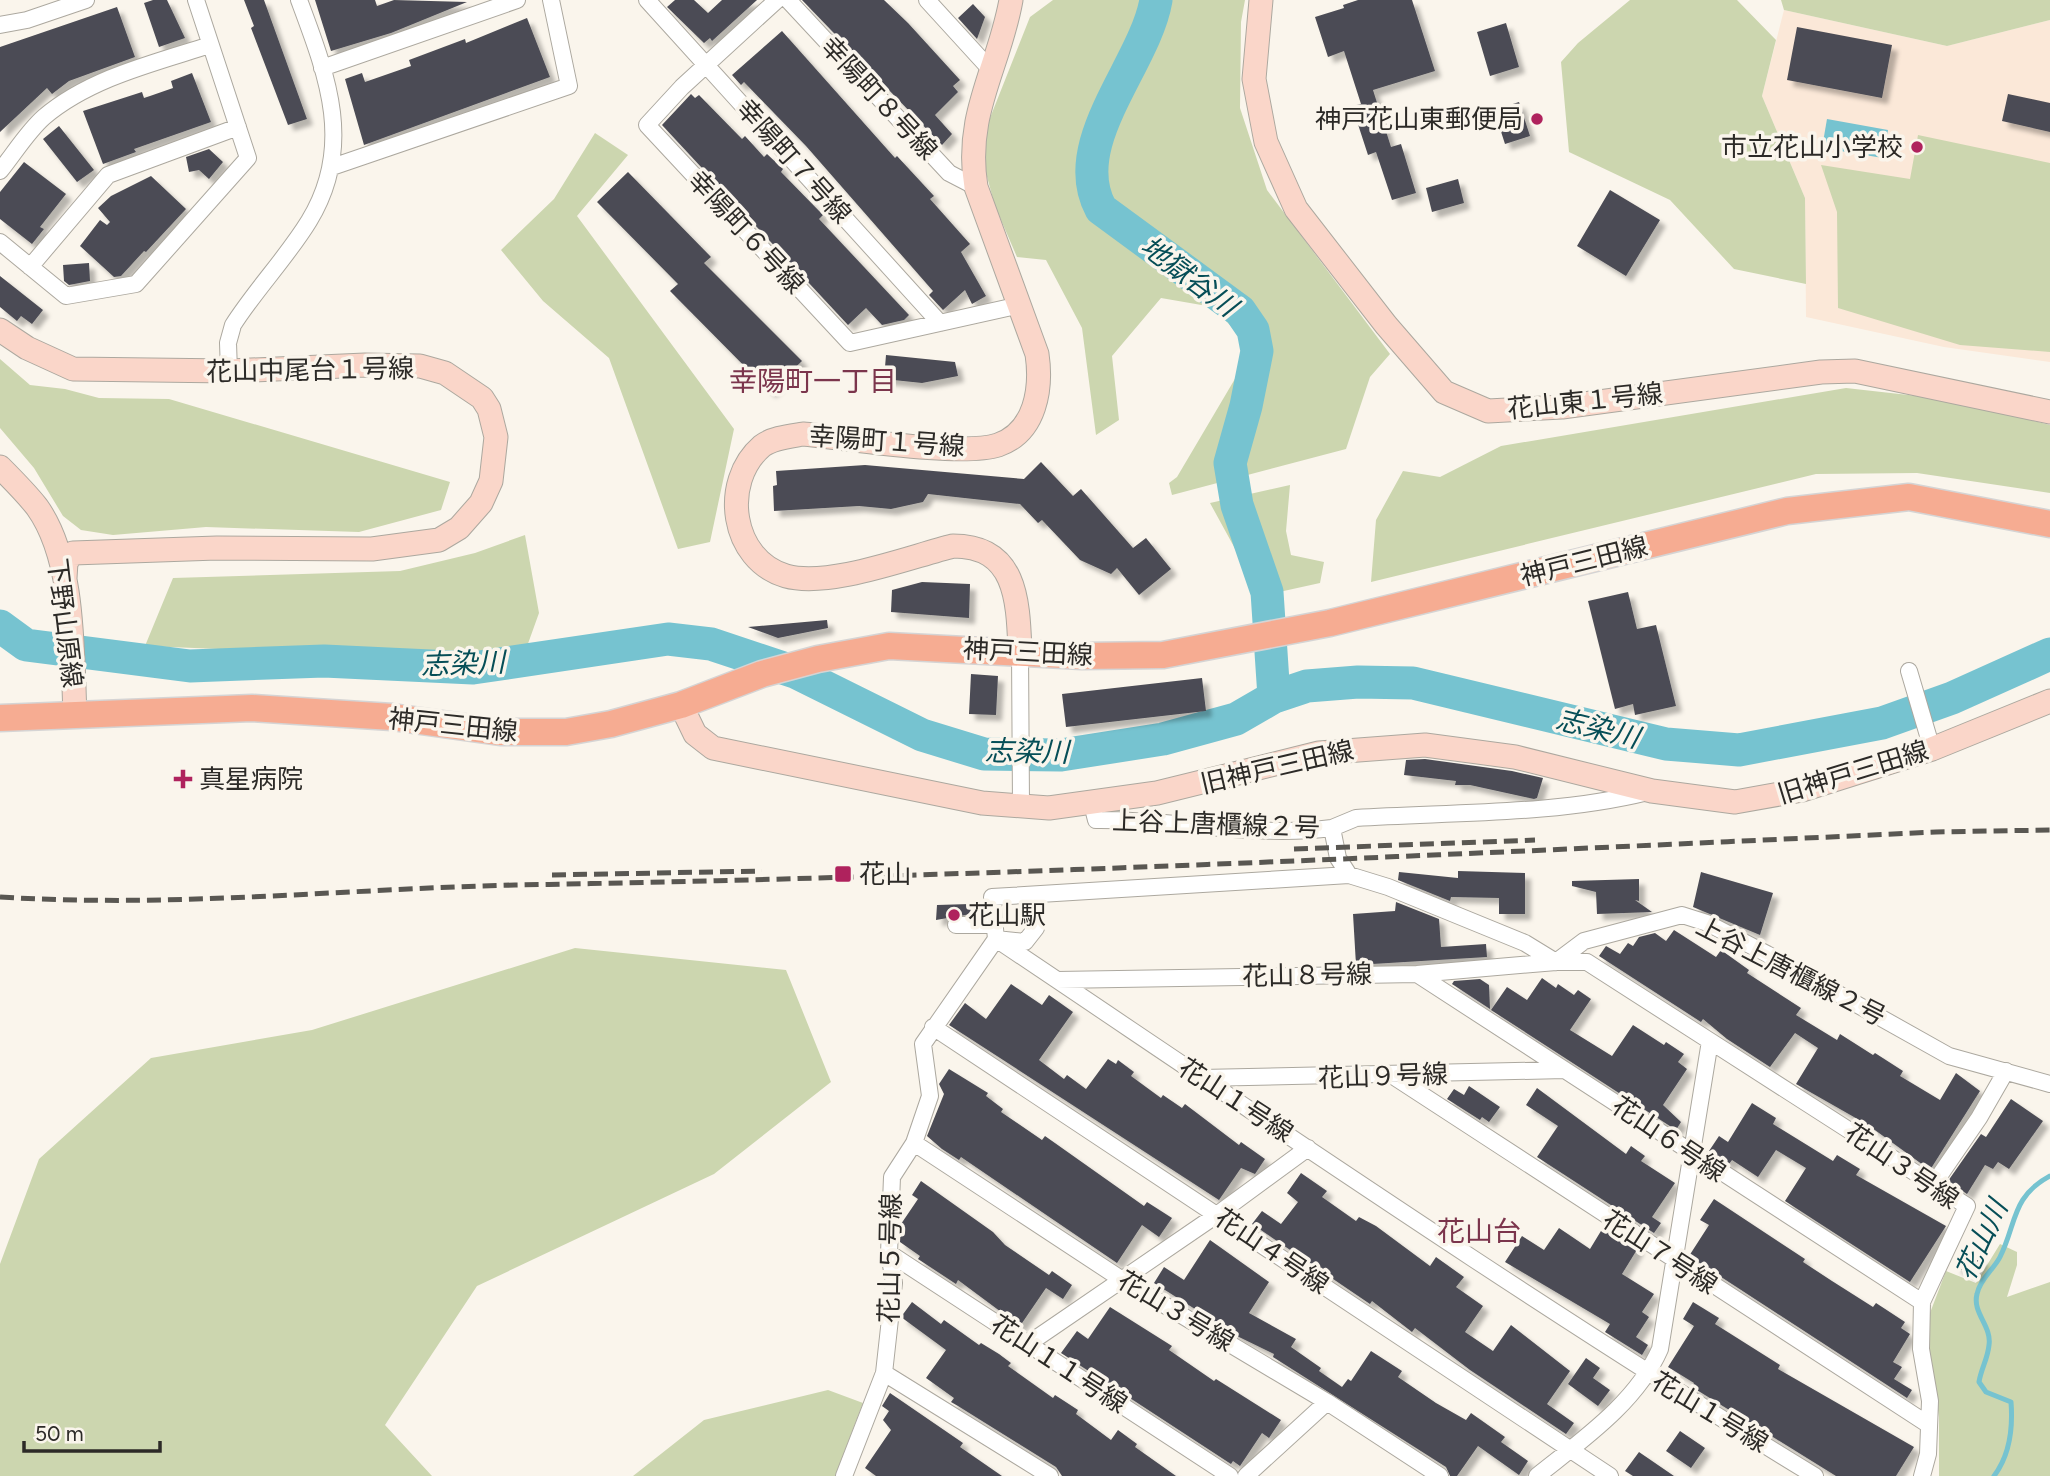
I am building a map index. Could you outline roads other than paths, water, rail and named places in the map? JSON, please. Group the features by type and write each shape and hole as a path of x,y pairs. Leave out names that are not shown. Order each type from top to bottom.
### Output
{"main road":[{"name":"神戸三田線","path":"0,718 252,708 392,717 533,733 599,726 681,705 710,693 818,659 889,646 1082,656 1163,655 1307,627 1787,511 1909,497 2050,524"}],"street":[{"path":"0,24 27,20 86,0"},
{"path":"0,242 66,296 136,284 248,158 196,0"},
{"path":"229,372 228,343 233,325 310,220 331,167 335,148 332,97 299,0"},
{"path":"322,68 517,0"},
{"path":"331,167 569,86 551,0"},
{"name":"幸陽町７号線","path":"647,0 940,323"},
{"name":"幸陽町６号線","path":"776,0 706,64 647,125 849,343 1020,305"},
{"name":"幸陽町８号線","path":"788,0 949,173 976,187"},
{"path":"928,0 990,69"},
{"name":"幸陽町１号線","path":"1011,0 974,126 971,158 976,187 1020,305 1041,377 1034,408 1024,425 1012,437 997,445 973,448 803,433 763,444 752,458 737,488 736,505 743,542 769,567 792,577 827,579 953,546 972,546 1002,565 1012,582 1018,611 1020,795"},
{"name":"花山東１号線","path":"1261,0 1254,79 1266,142 1296,209 1386,325 1444,391 1488,411 1562,407 1821,372 1855,371 2050,412"},
{"path":"0,172 43,118 79,95 130,70 210,45"},
{"path":"30,267 108,175 238,127"},
{"name":"花山中尾台１号線","path":"0,330 27,348 73,369 229,372 365,365 420,366 445,373 482,398 489,409 496,437 491,481 485,494 459,528 439,540 425,544 372,549 217,548 73,554 66,562 65,578"},
{"name":"下野山原線","path":"0,467 38,509 57,550 65,578 75,714"},
{"path":"1909,671 1932,748"},
{"name":"旧神戸三田線","path":"681,705 695,734 713,748 982,803 1020,795 1049,808 1092,804 1205,783 1319,753 1386,745 1425,745 1515,757 1651,791 1711,800 1758,799 1802,790 1932,748 2050,701"},
{"path":"1332,828 1356,818 1530,808 1623,798 1651,791"},
{"name":"上谷上唐櫃線２号","path":"1092,804 1096,820 1138,819 1170,824 1298,832 1332,828 1338,858 1349,875"},
{"path":"994,932 992,897 1033,897 1349,875 1388,887 1525,943 1556,962"},
{"path":"956,925 994,932 1025,943 1036,928 1033,897"},
{"name":"上谷上唐櫃線２号","path":"1556,962 1584,941 1682,915 1707,923 1767,954 1949,1056 2050,1084"},
{"name":"花山１号線","path":"994,932 1057,980 1201,1078 1649,1375 1815,1476"},
{"name":"花山５号線","path":"850,1473 884,1373 894,1283 888,1253 892,1177 914,1143 930,1096 923,1044 994,932"},
{"name":"花山８号線","path":"1057,980 1416,974 1556,962"},
{"name":"花山３号線","path":"1556,962 1587,962 1967,1206 1922,1303 1921,1349 1930,1401 1928,1454 1922,1476"},
{"name":"花山６号線","path":"1416,974 1922,1303"},
{"name":"花山４号線","path":"933,1027 1610,1476"},
{"path":"1537,1476 1569,1450 1649,1375 1660,1349 1677,1264 1710,1041"},
{"name":"花山９号線","path":"1201,1078 1393,1076 1565,1070"},
{"path":"1933,1185 1979,1118 2006,1071"},
{"name":"花山７号線","path":"1393,1076 1677,1264 1929,1425"},
{"name":"花山３号線","path":"914,1143 1121,1279 1327,1402 1440,1476"},
{"path":"1028,1344 1218,1214 1308,1148"},
{"name":"花山１１号線","path":"888,1253 1230,1476"},
{"path":"884,1373 1051,1476"},
{"path":"1246,1476 1327,1402"}],"water":[{"path":"1827,119 1888,130 1883,158 1822,148"}],"waterway":[{"name":"地獄谷川","path":"1156,0 1138,51 1100,131 1093,158 1093,184 1101,209 1240,311 1253,330 1257,351 1246,406 1230,463 1237,505 1267,592 1274,697"},
{"name":"志染川","path":"0,626 26,645 190,666 324,661 473,668 668,639 711,644 795,672 922,735 984,754 1061,755 1163,739 1236,719 1274,697 1307,686 1358,682 1413,683 1666,744 1739,750 1882,723 1952,698 2050,654"},
{"name":"花山川","path":"1994,1476 2004,1459 2009,1441 2011,1402 1986,1392 1979,1382 1989,1338 1977,1307 1977,1294 2000,1257 2022,1202 2037,1184 2050,1176"}],"railway":[{"path":"0,897 64,900 258,897 451,887 1048,871 1936,832 2050,830"},
{"path":"1294,849 1535,840"},
{"path":"552,875 762,871"}],"place":[{"name":"神戸花山東郵便局","path":"1537,119"},
{"name":"市立花山小学校","path":"1917,147"},
{"name":"真星病院","path":"183,779"},
{"name":"花山","path":"843,874"},
{"name":"花山駅","path":"954,915"}],"district":[{"name":"幸陽町一丁目","path":"813,381"},
{"name":"花山台","path":"1479,1231"}]}
